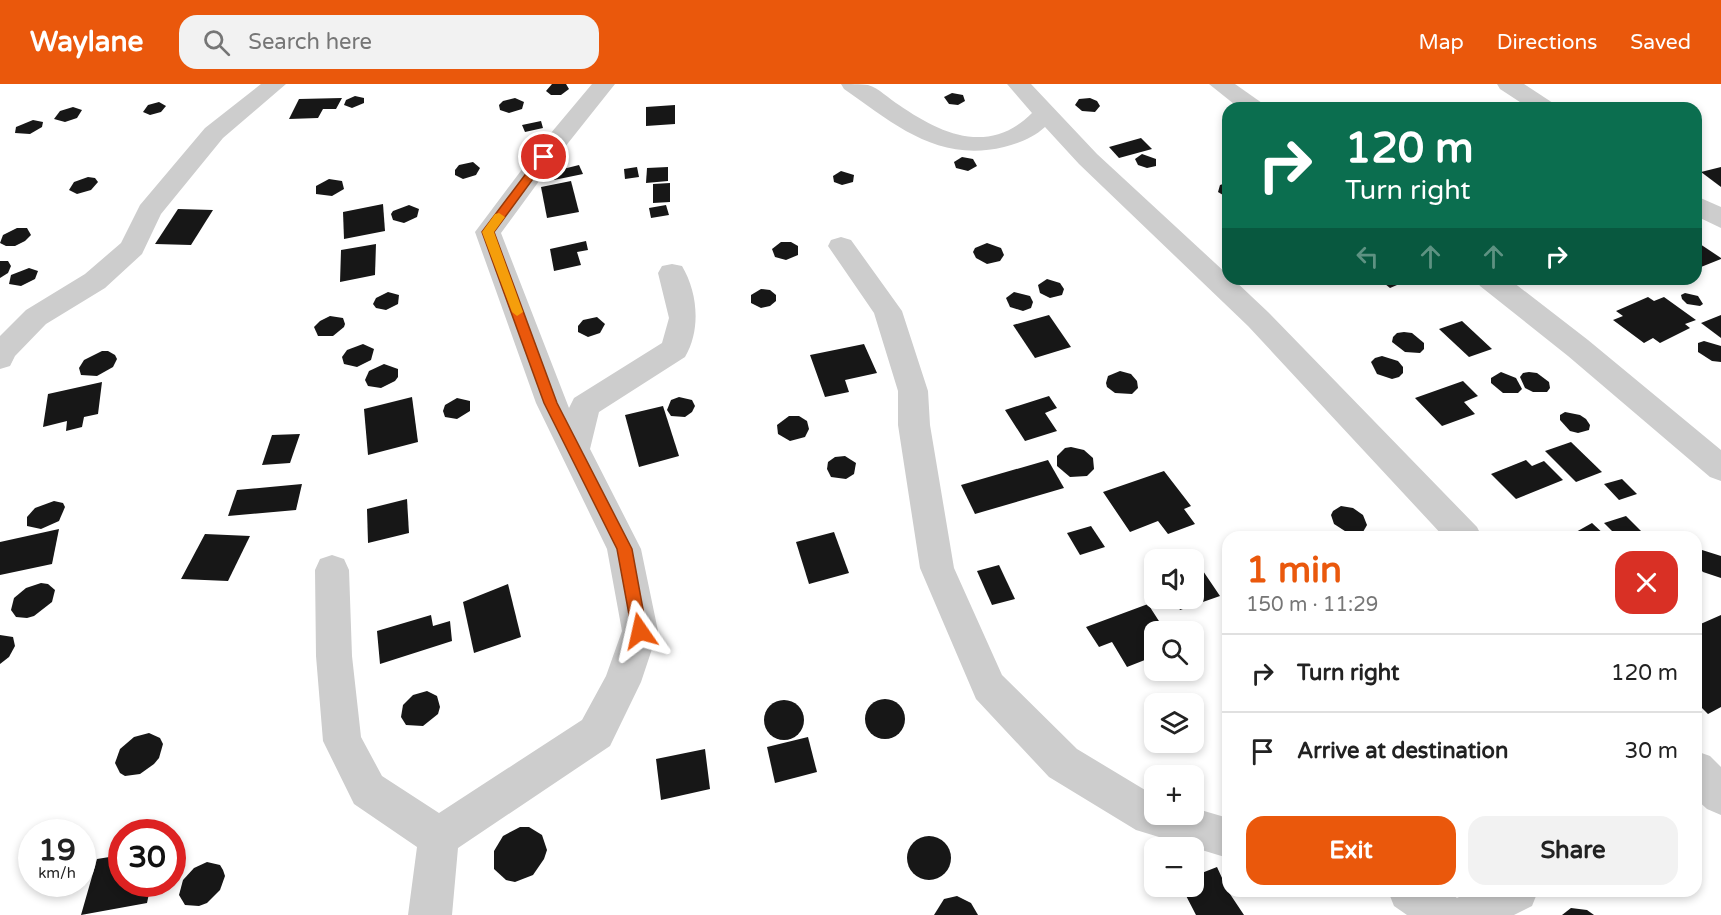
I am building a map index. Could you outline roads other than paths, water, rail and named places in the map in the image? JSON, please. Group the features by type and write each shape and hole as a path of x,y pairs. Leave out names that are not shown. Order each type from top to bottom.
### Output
{"street":[{"path":"0,358 3,351 36,317 95,281 132,248 149,211 214,133 275,84"},
{"path":"430,915 439,837 596,733 622,682 640,631 624,549 551,403 488,232 544,157 604,84"},
{"path":"852,84 920,127 952,142 978,144 1016,136 1028,129 1044,114"},
{"path":"1018,84 1088,159 1258,320 1459,531"},
{"path":"1220,84 1246,102"},
{"path":"1508,84 1536,102"},
{"path":"1702,208 1721,219"},
{"path":"841,246 888,310 912,391 914,425 937,568 989,687 1063,763 1150,816 1222,836"},
{"path":"574,449 585,406 675,349 683,318 672,273"},
{"path":"1498,285 1578,348 1721,468"},
{"path":"332,570 333,656 342,741 368,790 439,837"},
{"path":"1418,897 1445,915"},
{"path":"1468,915 1505,897"}]}
